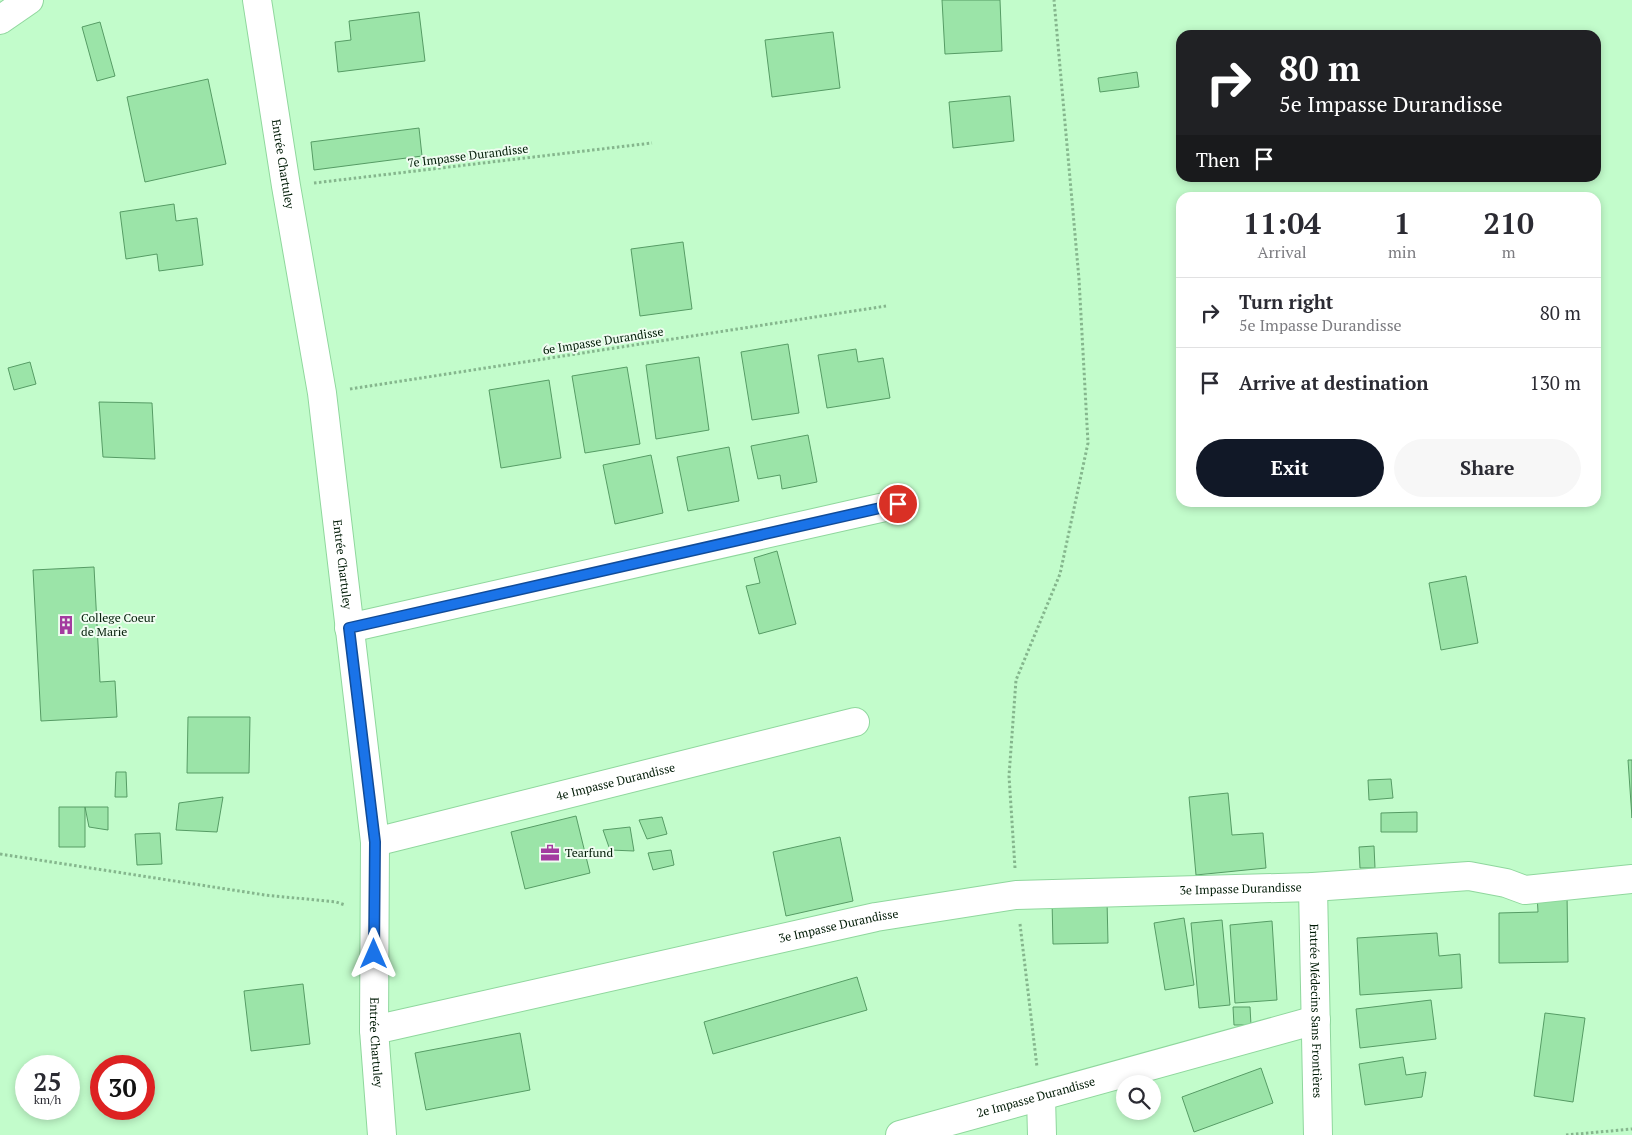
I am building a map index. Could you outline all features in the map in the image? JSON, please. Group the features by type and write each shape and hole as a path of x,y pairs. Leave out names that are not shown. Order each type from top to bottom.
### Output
{"street":[{"path":"0,20 29,0"},
{"name":"Entrée Chartuley","path":"257,0 286,186 322,393 375,842 374,1030 382,1135"},
{"path":"349,628 898,504"},
{"name":"4e Impasse Durandisse","path":"375,842 855,722"},
{"name":"3e Impasse Durandisse","path":"374,1030 876,917 1016,895 1313,887 1469,876 1506,883 1525,890 1632,879"},
{"name":"Entrée Médecins Sans Frontières","path":"1313,887 1318,1135"},
{"name":"2e Impasse Durandisse","path":"900,1135 1316,1020"},
{"path":"1041,1097 1042,1135"}],"path":[{"path":"1041,1097 1016,895 1009,776 1016,680 1060,574 1088,443 1079,279 1054,0"},
{"name":"7e Impasse Durandisse","path":"286,186 652,143"},
{"name":"6e Impasse Durandisse","path":"322,393 886,306"},
{"path":"0,854 265,895 336,902 374,916"},
{"path":"1566,1135 1632,1129"}],"building":[{"path":"942,0 1000,0 1002,51 945,54"},
{"path":"419,12 425,61 338,72 335,42 351,40 349,21"},
{"path":"100,22 115,76 97,81 82,27"},
{"path":"833,32 840,88 772,97 765,40"},
{"path":"1137,72 1139,87 1100,92 1098,78"},
{"path":"208,79 226,164 145,182 127,97"},
{"path":"1010,96 1014,141 953,148 949,102"},
{"path":"419,128 422,156 314,170 311,142"},
{"path":"174,204 176,221 197,218 203,265 159,271 157,254 126,259 120,212"},
{"path":"683,242 692,309 640,316 631,249"},
{"path":"788,344 799,413 752,420 741,352"},
{"path":"856,349 858,362 883,358 890,398 827,408 818,355"},
{"path":"699,357 709,430 656,439 646,365"},
{"path":"30,362 36,384 14,390 8,368"},
{"path":"627,367 640,444 585,453 572,376"},
{"path":"549,380 561,458 501,468 489,390"},
{"path":"99,402 152,403 155,459 103,457"},
{"path":"808,435 817,482 782,489 780,475 758,479 751,446"},
{"path":"729,447 739,501 688,511 677,457"},
{"path":"651,455 663,513 615,524 603,465"},
{"path":"777,551 796,624 759,634 746,586 760,583 754,558"},
{"name":"College Coeur de Marie","path":"94,567 100,682 115,681 117,717 41,721 33,570"},
{"path":"1466,576 1478,643 1441,650 1429,583"},
{"path":"188,717 250,717 249,773 187,773"},
{"path":"1628,760 1632,760 1632,818"},
{"path":"116,772 126,772 127,797 115,797"},
{"path":"1391,779 1393,798 1369,800 1368,780"},
{"path":"1228,793 1232,835 1263,833 1266,868 1196,875 1189,797"},
{"path":"223,797 217,832 176,830 179,803"},
{"path":"59,807 85,807 85,847 59,847"},
{"path":"85,807 108,807 108,830 89,827"},
{"path":"1417,812 1417,832 1381,832 1381,813"},
{"name":"Tearfund","path":"576,816 590,873 525,889 511,832"},
{"path":"662,817 667,834 647,839 639,820"},
{"path":"630,827 634,851 610,850 603,830"},
{"path":"160,833 162,864 137,865 135,834"},
{"path":"840,837 853,901 786,916 773,852"},
{"path":"1374,846 1375,868 1360,868 1359,847"},
{"path":"671,850 674,865 653,870 648,853"},
{"path":"1537,894 1567,894 1568,962 1499,963 1499,913 1538,912"},
{"path":"1107,900 1108,943 1053,944 1052,901"},
{"path":"1184,918 1194,985 1165,990 1154,923"},
{"path":"1222,920 1230,1005 1199,1008 1191,923"},
{"path":"1272,921 1277,1000 1235,1003 1230,925"},
{"path":"1437,933 1439,956 1460,954 1462,988 1360,995 1357,938"},
{"path":"857,977 867,1010 713,1054 704,1022"},
{"path":"303,984 310,1044 251,1051 244,991"},
{"path":"1431,1000 1436,1039 1360,1048 1356,1009"},
{"path":"1233,1007 1250,1007 1251,1025 1234,1025"},
{"path":"1545,1013 1585,1018 1573,1102 1534,1096"},
{"path":"520,1033 530,1090 426,1110 415,1053"},
{"path":"1403,1057 1406,1075 1426,1072 1422,1097 1365,1105 1359,1064"},
{"path":"1261,1068 1273,1103 1194,1132 1182,1097"}],"place":[{"name":"College Coeur de Marie","path":"66,625"},
{"name":"Tearfund","path":"550,853"}],"route":[{"path":"374,954 375,842 349,628 898,504"}]}
